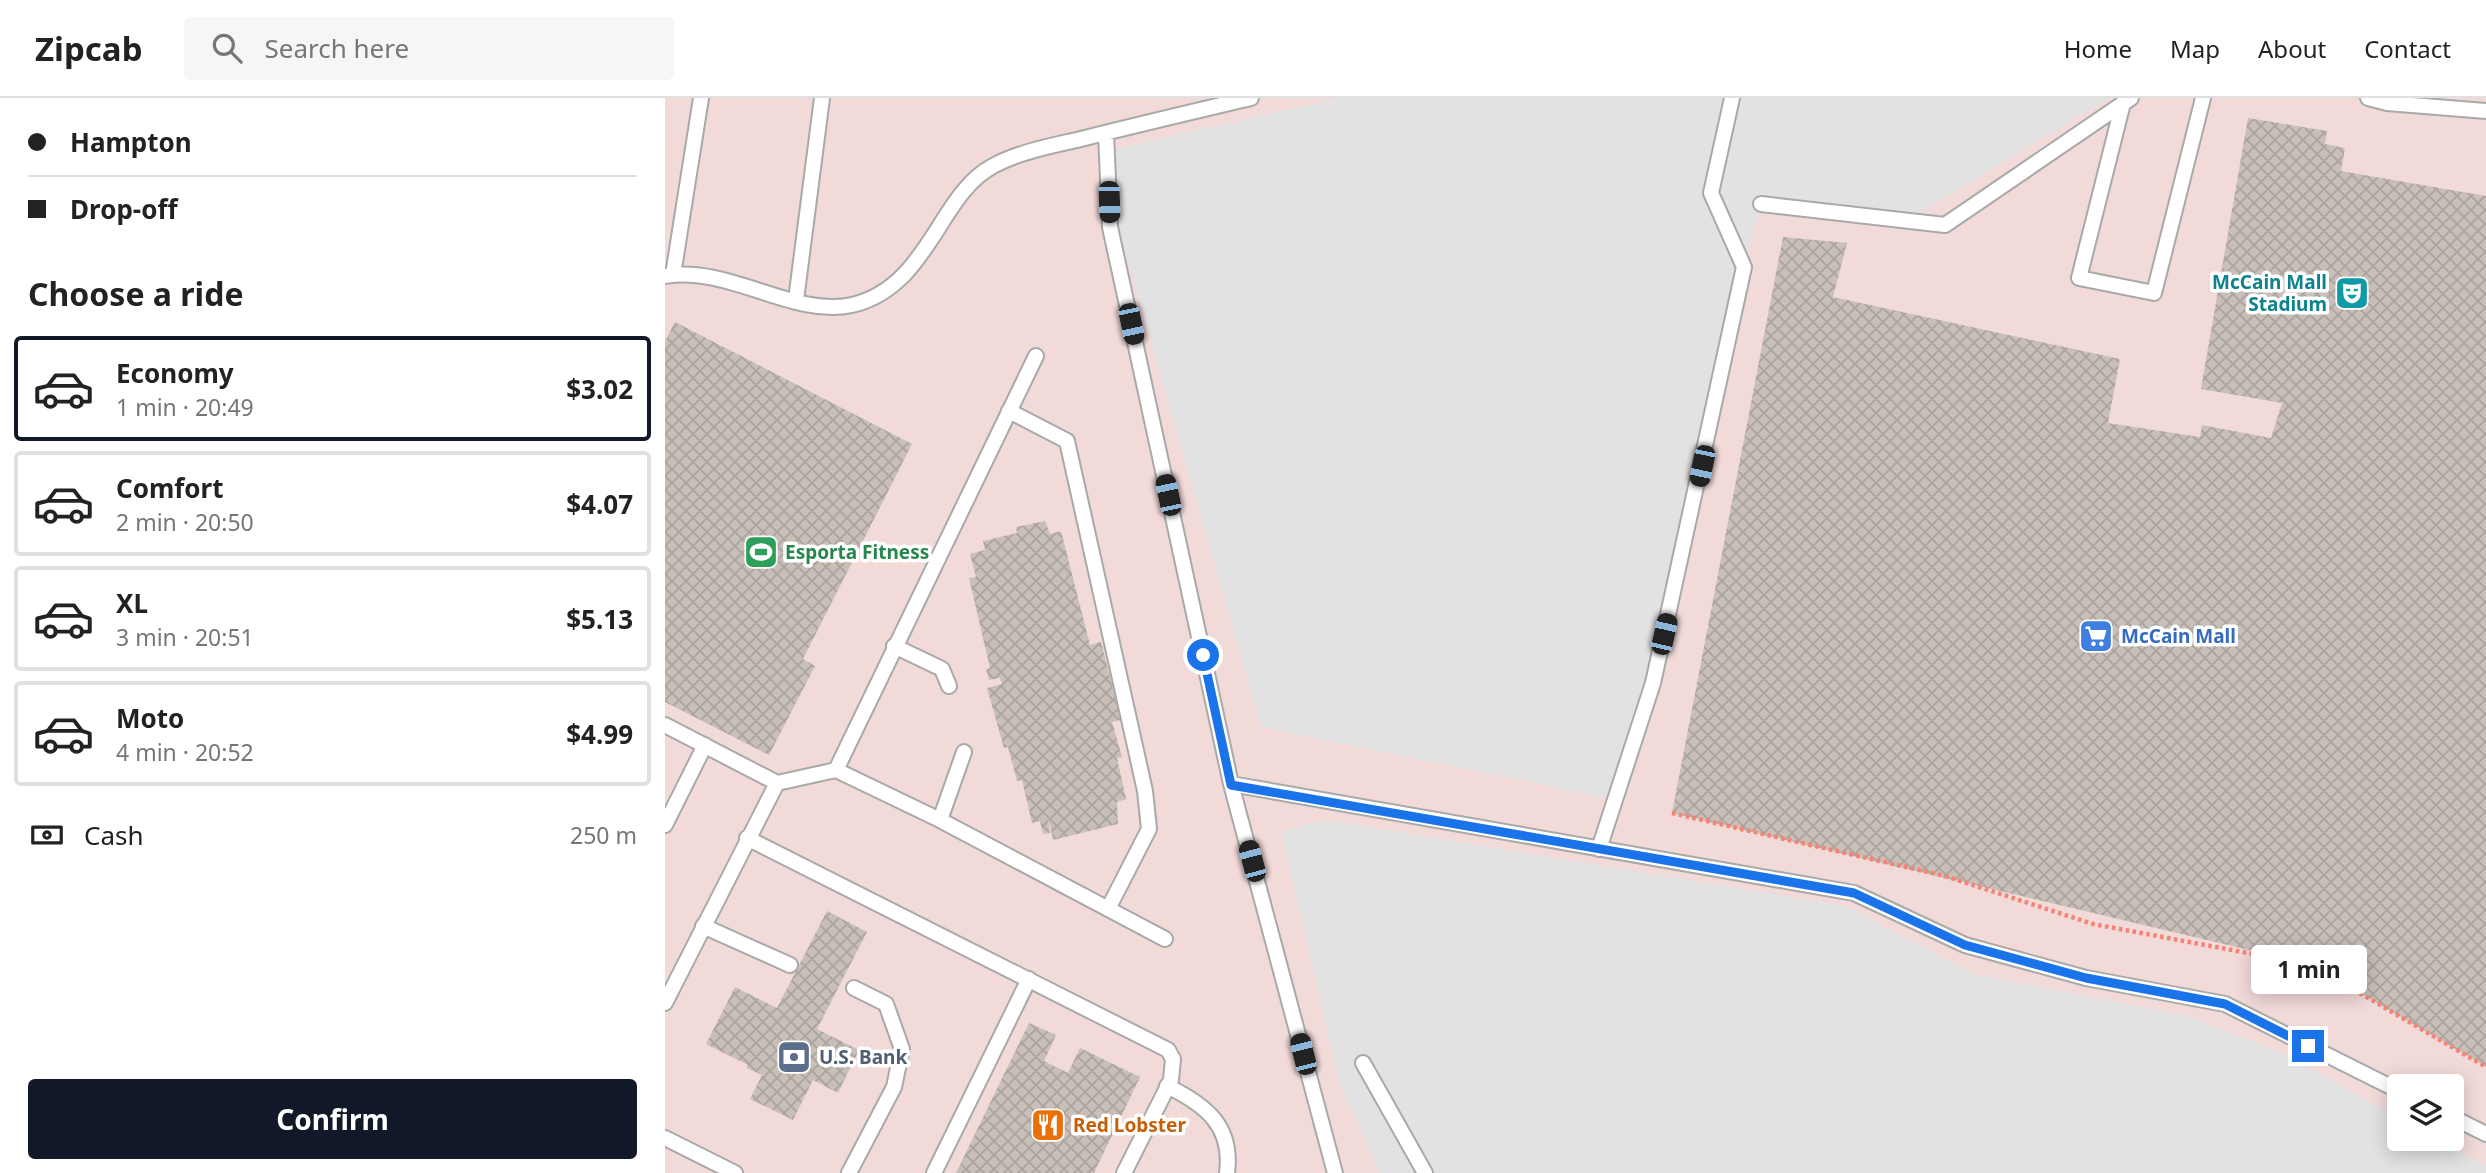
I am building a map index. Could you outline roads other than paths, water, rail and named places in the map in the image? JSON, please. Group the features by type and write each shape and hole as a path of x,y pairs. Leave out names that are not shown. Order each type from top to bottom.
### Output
{"lane":[{"path":"701,98 669,275 712,277 827,308 854,305 883,290 906,272 925,252 975,178 994,165 1106,133 1251,98"},
{"path":"796,300 822,98"},
{"path":"1599,849 1653,683 1744,267 1711,193 1732,98"},
{"path":"2127,101 2079,278 2154,293 2203,98"},
{"path":"2368,98 2388,103 2486,111"},
{"path":"1761,204 1945,225 2127,101"},
{"path":"1106,133 1110,227 1231,785 1335,1173"},
{"path":"836,770 1036,356"},
{"path":"1009,411 1067,441 1145,791 1149,829 1108,909"},
{"path":"894,646 942,669 949,686"},
{"path":"665,725 777,783 836,770 940,820 1165,939"},
{"path":"665,825 705,746"},
{"path":"940,820 964,751"},
{"path":"665,1003 777,783"},
{"path":"1231,785 1854,893 1965,945 2086,978 2225,1004 2387,1085"},
{"path":"747,838 1168,1050 1174,1069 1124,1173"},
{"path":"703,926 790,965"},
{"path":"934,1173 1029,979"},
{"path":"849,1173 894,1087 902,1049 886,1004 854,988"},
{"path":"1363,1063 1425,1173"},
{"path":"1167,1086 1198,1101 1220,1127 1229,1155 1227,1173"},
{"path":"2464,1123 2486,1134"},
{"path":"665,1138 735,1173"}],"place":[{"name":"McCain Mall Stadium","path":"2352,293"},
{"name":"Esporta Fitness","path":"761,552"},
{"name":"McCain Mall","path":"2096,636"},
{"name":"U.S. Bank","path":"794,1057"},
{"name":"Red Lobster","path":"1048,1125"}]}
